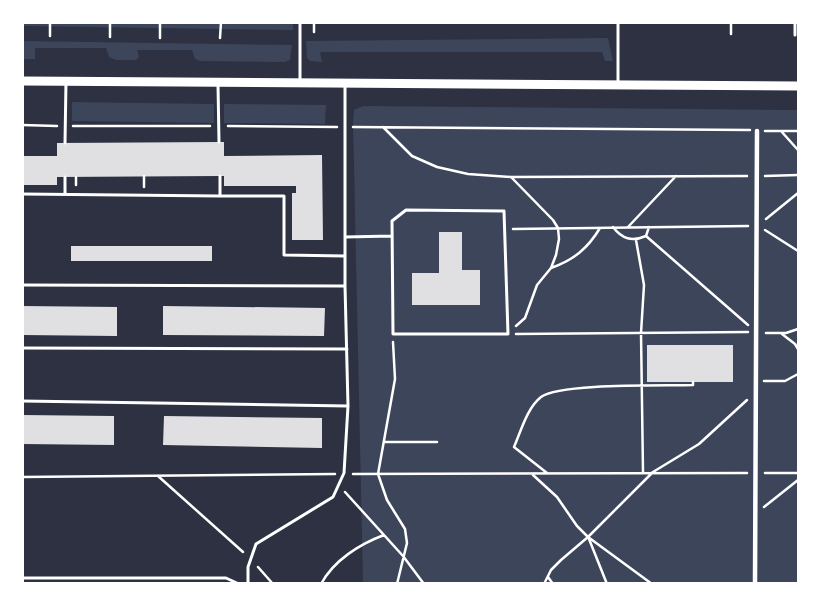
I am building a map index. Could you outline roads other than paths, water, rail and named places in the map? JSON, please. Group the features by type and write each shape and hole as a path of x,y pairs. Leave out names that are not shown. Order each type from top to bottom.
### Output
{"main road":[{"path":"22,81 798,86"}],"street":[{"path":"755,584 757,130"}],"lane":[{"path":"300,22 300,83"},
{"path":"618,22 618,84"},
{"path":"795,22 795,35"},
{"path":"65,143 66,81"},
{"path":"218,81 219,142"},
{"path":"248,584 248,567 256,544 333,497 344,474 348,406 345,286 345,84"},
{"path":"220,176 220,196"},
{"path":"65,177 65,194"},
{"path":"22,194 284,196 284,255 345,256"},
{"path":"406,210 504,211 508,334 393,334 392,236 392,221 406,210"},
{"path":"345,237 392,236"},
{"path":"22,285 345,286"},
{"path":"22,348 347,349"},
{"path":"22,401 348,406"},
{"path":"22,578 226,578 240,584"}]}
